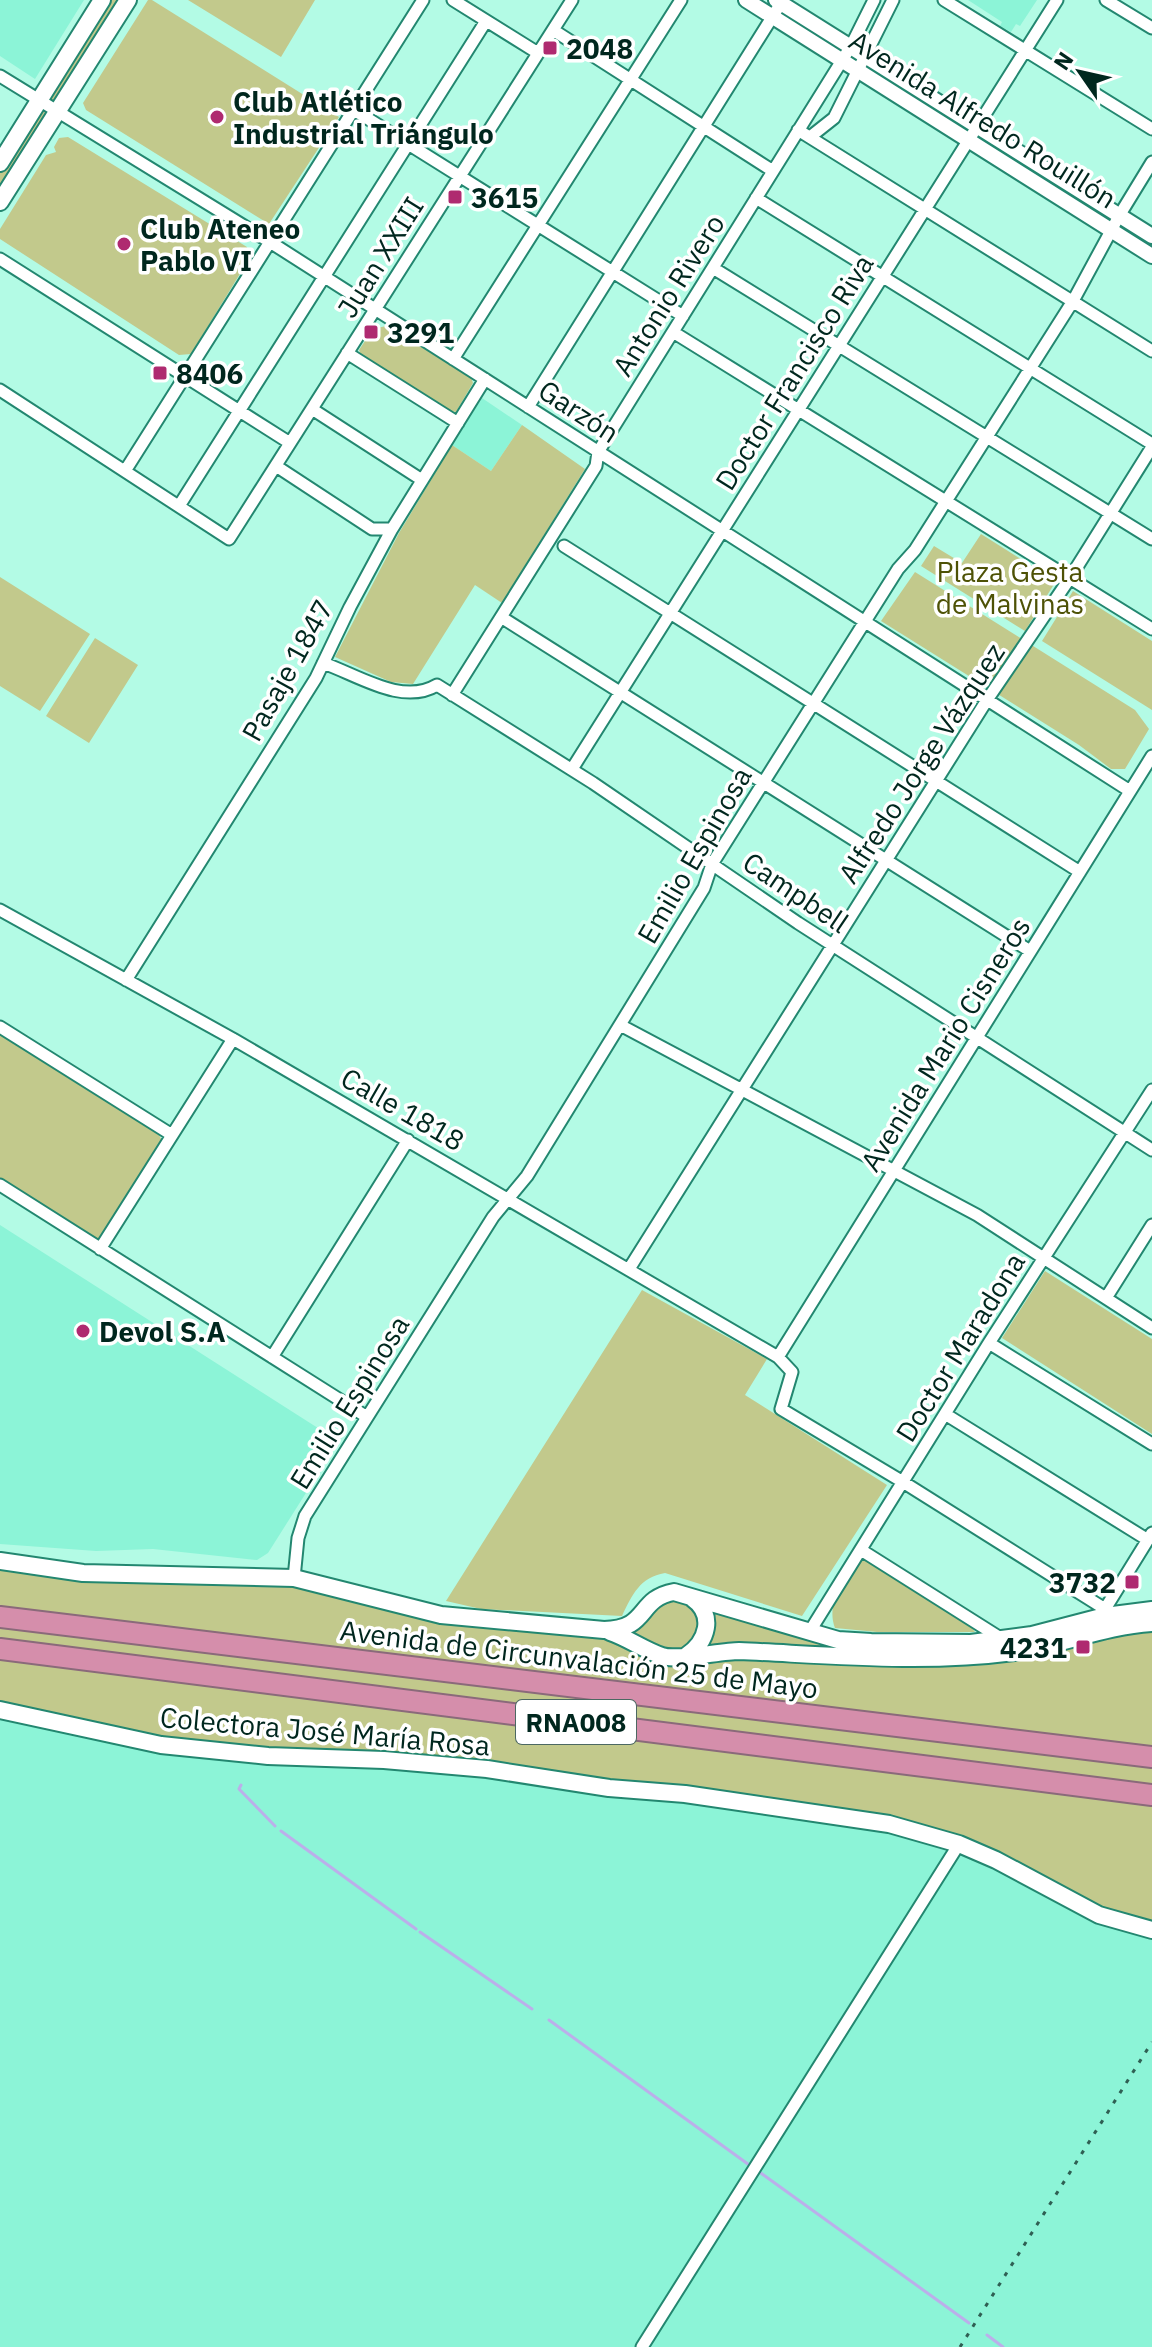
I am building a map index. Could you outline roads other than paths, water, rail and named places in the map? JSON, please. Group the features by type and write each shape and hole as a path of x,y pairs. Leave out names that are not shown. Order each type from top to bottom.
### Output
{"highway":[{"name":"Avenida de Circunvalación 25 de Mayo","path":"0,1617 1152,1757"},
{"name":"RNA008","path":"0,1649 1152,1795"}],"main road":[{"path":"0,163 102,0"},
{"path":"0,202 128,0"},
{"path":"0,1561 83,1573 294,1578 441,1615 604,1630 631,1626 650,1602 661,1594 674,1592 838,1640 871,1642 971,1643 1032,1635 1152,1610"},
{"path":"686,1656 697,1649 707,1626 705,1613 698,1602 687,1594"},
{"path":"643,1613 641,1633 652,1650"},
{"path":"604,1630 662,1656 674,1658 739,1651 950,1658 1048,1646 1104,1619 1152,1623"},
{"name":"Colectora José María Rosa","path":"0,1710 161,1745 268,1756 384,1760 487,1769 609,1788 685,1794 860,1818 959,1844 996,1860 1099,1915 1152,1930"}],"street":[{"path":"125,471 423,0"},
{"path":"453,0 538,53"},
{"name":"Juan XXIII","path":"179,506 229,539 572,0"},
{"path":"453,359 681,0"},
{"name":"Avenida Alfredo Rouillón","path":"746,0 1152,256"},
{"name":"Antonio Rivero","path":"452,695 596,466 598,452 851,46 874,0"},
{"path":"810,137 834,118 893,0"},
{"path":"944,0 1152,129"},
{"name":"Doctor Francisco Riva","path":"572,769 1057,0"},
{"path":"1106,0 1152,28"},
{"path":"528,407 772,17 778,2"},
{"name":"Avenida Alfredo Rouillón","path":"778,2 1152,236"},
{"path":"0,390 179,506 486,21"},
{"path":"553,30 773,171"},
{"name":"Garzón","path":"0,76 270,242 1130,791"},
{"path":"354,110 683,316"},
{"path":"798,130 1152,351"},
{"name":"Emilio Espinosa","path":"294,1578 298,1538 305,1516 493,1217 527,1176 622,1026 704,888 712,864 864,622 947,502 1073,301 1152,162"},
{"path":"756,198 1152,445"},
{"path":"0,259 290,443"},
{"path":"713,268 1152,539"},
{"path":"673,332 1152,629"},
{"path":"347,353 458,423"},
{"name":"Pasaje 1847","path":"126,980 316,678 392,529 485,379"},
{"path":"312,409 422,480"},
{"name":"Alfredo Jorge Vázquez","path":"629,1269 987,700 1070,578 1152,445"},
{"path":"276,466 372,529 392,529"},
{"path":"564,546 1080,872"},
{"path":"501,617 1030,951"},
{"name":"Campbell","path":"323,663 397,692 424,692 437,685 572,769 833,946 1152,1150"},
{"name":"Avenida Mario Cisneros","path":"778,1357 1150,762"},
{"name":"Calle 1818","path":"1,913 233,1039 778,1357"},
{"path":"622,1026 977,1215 1152,1328"},
{"path":"0,1027 172,1135"},
{"path":"100,1249 233,1039"},
{"name":"Doctor Maradona","path":"810,1631 989,1343 1152,1090"},
{"path":"272,1357 408,1140"},
{"path":"0,1185 367,1417"},
{"path":"1106,1298 1152,1225"},
{"path":"989,1343 1152,1444"},
{"path":"778,1357 792,1372 781,1409 903,1482 1104,1619 1150,1537 945,1414"},
{"path":"861,1550 1002,1639"},
{"path":"642,2347 959,1844"}],"waterway":[{"path":"241,1785 239,1789 275,1826"},
{"path":"281,1831 416,1929"},
{"path":"420,1932 532,2009"},
{"path":"549,2020 752,2167"},
{"path":"758,2171 969,2323"},
{"path":"987,2335 1003,2347"}],"railway":[{"path":"960,2347 1152,2042"}],"place":[{"name":"2048","path":"550,48"},
{"name":"Club Atlético Industrial Triángulo","path":"217,117"},
{"name":"3615","path":"455,197"},
{"name":"Club Ateneo Pablo VI","path":"124,244"},
{"name":"3291","path":"371,332"},
{"name":"8406","path":"160,373"},
{"name":"Devol S.A","path":"83,1331"},
{"name":"3732","path":"1132,1582"},
{"name":"4231","path":"1083,1647"}],"park label":[{"name":"Plaza Gesta de Malvinas","path":"1010,587"}]}
